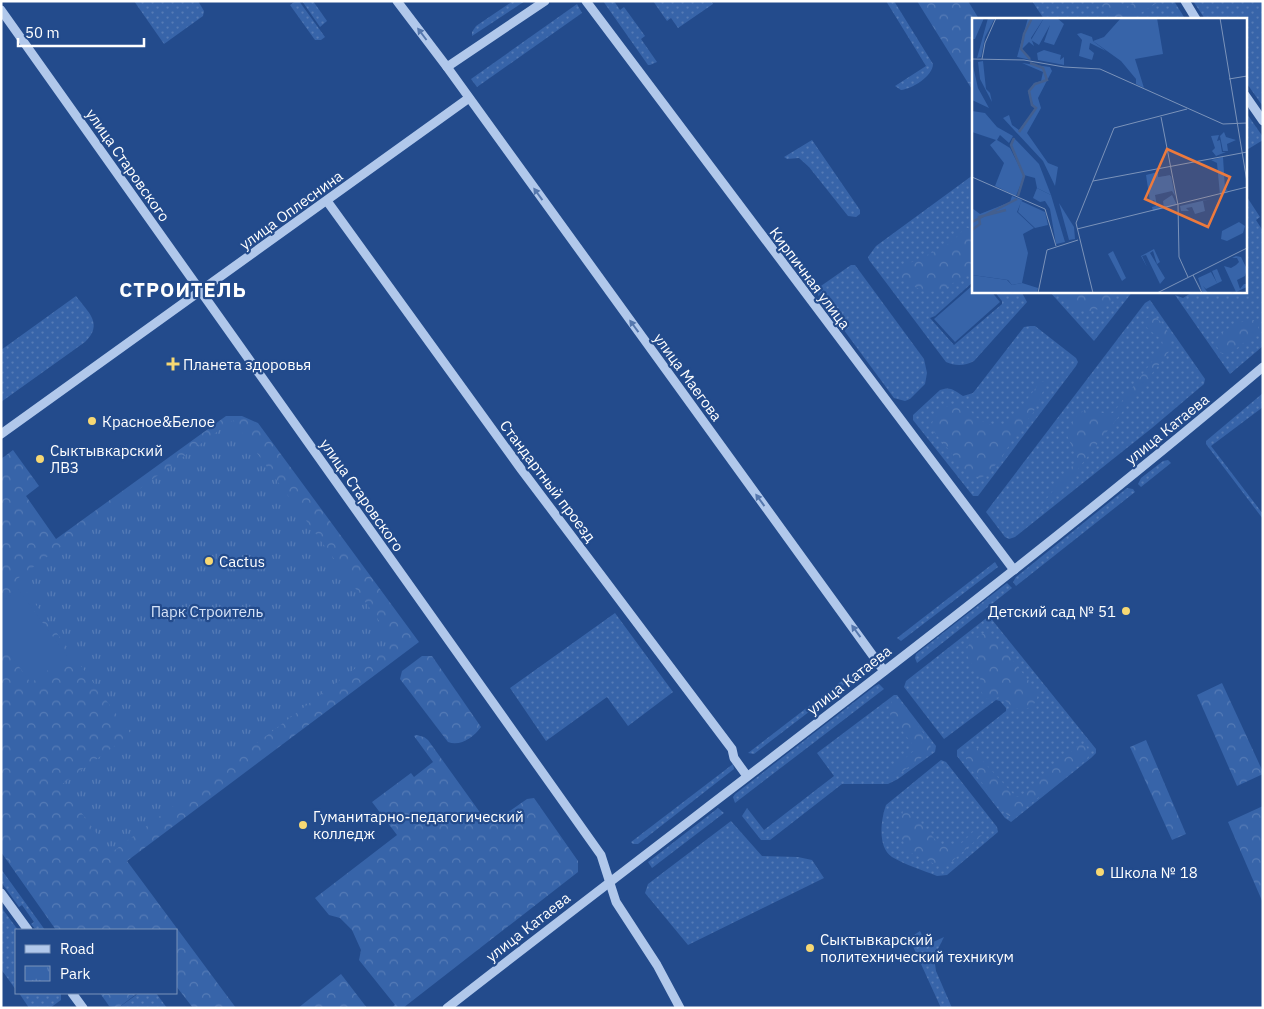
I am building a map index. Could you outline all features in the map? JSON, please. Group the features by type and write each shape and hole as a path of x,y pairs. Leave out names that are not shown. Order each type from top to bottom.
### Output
{"street":[{"path":"397,1 469,98"},
{"path":"447,67 545,1"},
{"name":"Кирпичная улица","path":"586,1 1014,570"},
{"path":"1185,1 1195,18"},
{"name":"улица Старовского","path":"1,10 601,855 616,902 657,966 680,1008"},
{"path":"1246,96 1263,121"},
{"name":"улица Оплеснина","path":"1,434 469,98"},
{"name":"улица Маегова","path":"469,98 884,671"},
{"name":"Стандартный проезд","path":"327,201 521,469 732,749 734,758 747,776"},
{"name":"улица Катаева","path":"447,1008 1014,570 1170,446 1263,367"},
{"path":"1,893 27,929"},
{"path":"73,994 83,1008"}],"green space":[{"path":"134,1 198,1 204,11 203,16 164,44"},
{"path":"299,1 325,37 321,40 315,40 290,5"},
{"path":"302,1 313,1 327,21 320,27"},
{"path":"513,1 525,1 472,36 476,26"},
{"path":"603,1 614,1 620,10 624,7 645,36 641,39 657,62 648,65"},
{"path":"653,1 711,1 713,4 678,28 671,18 667,21"},
{"path":"886,1 894,1 933,64 930,73 926,77 911,87 901,90 895,86 926,66"},
{"path":"917,1 968,1 978,18 972,18 972,89"},
{"path":"1032,1 1174,1 1184,17 1182,18 1043,18"},
{"path":"1099,1 1117,1 1119,4 1127,7 1136,1 1160,1 1133,18 1109,18"},
{"path":"1193,1 1263,1 1262,105 1246,82 1246,18 1204,18"},
{"path":"577,4 582,13 477,87 471,79"},
{"path":"1246,112 1263,137 1263,140 1246,150"},
{"path":"812,140 860,210 860,214 856,217 848,216 809,167 799,158 787,159 784,157"},
{"path":"972,176 972,283 935,316 930,318 954,345 1002,304 1002,301 995,292 1022,292 1027,302 974,361 964,365 946,362 869,260 868,257 876,246"},
{"path":"1246,196 1260,217 1256,220 1263,231 1263,346 1230,374 1175,295 1183,298 1192,292 1246,292"},
{"path":"965,227 972,230 972,270 954,283 938,291 921,290 900,277 900,268 944,246 959,235"},
{"path":"851,265 855,265 924,359 927,373 925,384 910,399 905,401 894,398 818,295 818,288"},
{"path":"972,286 972,292 992,292 1000,302 955,342 934,319"},
{"path":"1050,292 1132,292 1094,341"},
{"path":"1059,292 1118,292 1106,306 1089,311 1075,310"},
{"path":"76,296 92,318 94,324 91,336 1,402 1,350"},
{"path":"1150,300 1205,379 1204,384 1015,537 1009,539 1005,537 986,512 1145,303"},
{"path":"1153,316 1167,330 1171,339 1171,349 1064,487 1031,519 1076,461 1067,435 1074,420 1087,409 1108,414 1113,413 1163,347 1162,340 1148,329 1145,324 1147,318"},
{"path":"1247,320 1254,320 1258,323 1258,332 1229,354 1221,353 1215,344 1220,335 1233,326"},
{"path":"1035,326 1076,358 1078,362 978,496 973,496 913,420 913,415 940,390 954,390 963,396 973,393 1024,327"},
{"path":"1041,381 1045,382 1045,387 1033,413 1017,432 1001,459 986,475 980,478 967,472 934,432 932,423 938,414 946,407 956,404 961,404 984,422 1007,426"},
{"path":"1263,393 1263,407 1211,446 1263,514 1263,519 1206,444 1206,441"},
{"name":"Парк Строитель","path":"226,416 242,416 258,423 419,642 127,861 177,929 55,929 1,852 1,459 13,450 39,486 26,496 56,539"},
{"name":"Парк Строитель","path":"233,420 393,640 111,853 61,785 131,734 17,579"},
{"path":"1168,460 1171,463 1141,487 1138,484 1141,478 1163,461"},
{"path":"1127,488 1133,489 1135,492 1016,586 1013,582 1016,577"},
{"path":"995,562 998,567 901,641 897,638"},
{"path":"1007,583 1012,588 917,663 916,654"},
{"path":"18,589 67,656 31,683 1,642 1,602"},
{"path":"615,613 673,692 628,726 607,697 546,741 510,688"},
{"path":"989,616 1096,749 1096,753 1091,758 1011,822 1005,818 957,756 957,750 1006,711 1006,708 1000,701 996,700 944,739 904,687 906,681"},
{"path":"989,632 1037,691 1036,702 1030,707 1016,708 1002,697 987,699 982,693 979,674 969,659 967,652 972,640"},
{"path":"422,656 432,656 481,727 475,734 462,742 448,742 400,679 402,671"},
{"path":"865,663 865,669 754,754 748,753"},
{"path":"1222,683 1263,772 1263,774 1237,786 1197,695"},
{"path":"879,684 884,689 735,803 733,797 735,794"},
{"path":"894,695 897,695 936,746 935,752 888,784 842,784 770,840 761,840 742,816 747,808 764,830 834,776 817,753"},
{"path":"892,701 899,701 930,742 931,747 927,754 893,778 889,778 890,771 916,749 891,716 889,711"},
{"path":"416,735 428,740 484,818 489,822 494,822 527,799 534,798 578,861 578,872 403,1008 391,1008 395,1005 359,960 361,950 352,930 340,918 329,915 315,898 397,835 372,802 411,773 414,777 433,762 414,736"},
{"path":"1146,740 1186,834 1172,840 1130,747"},
{"path":"1084,744 1088,751 1087,759 1015,816 1008,816 968,765 966,759 966,754 974,747 978,749 979,757 1016,797 1021,796 1079,745"},
{"path":"941,760 946,762 997,827 998,832 947,875 937,876 892,857 884,847 881,832 886,805"},
{"path":"733,764 734,769 638,844 631,842"},
{"path":"1263,806 1263,903 1228,822"},
{"path":"718,808 724,813 652,868 648,862"},
{"path":"908,809 940,845 958,845 975,830 980,831 982,835 949,864 941,867 907,851 899,831 903,811"},
{"path":"731,821 762,856 798,857 812,860 824,878 688,945 645,893 648,884"},
{"path":"1,869 44,929 35,929 31,924 34,922 22,905 19,907 1,882"},
{"path":"1,907 17,929 15,929 15,989 1,969"},
{"name":"Парк Строитель","path":"178,930 236,1008 193,1008 178,989"},
{"path":"920,931 927,945 944,937 934,957 936,971 952,1008 941,1008 911,942 911,937"},
{"path":"341,974 367,1008 298,1008"},
{"path":"20,994 61,994 61,1000 50,1008 29,1008"},
{"path":"101,994 136,994 118,1008 109,1006"},
{"path":"138,994 157,994 167,1008 118,1008"}],"place":[{"name":"Планета здоровья","path":"173,364"},
{"name":"Красное&Белое","path":"92,421"},
{"name":"Сыктывкарский ЛВЗ","path":"40,459"},
{"name":"Cactus","path":"209,561"},
{"name":"Детский сад № 51","path":"1126,611"},
{"name":"Гуманитарно-педагогический колледж","path":"303,825"},
{"name":"Школа № 18","path":"1100,872"},
{"name":"Сыктывкарский политехнический техникум","path":"810,948"}],"district":[{"name":"СТРОИТЕЛЬ","path":"183,289"}]}
